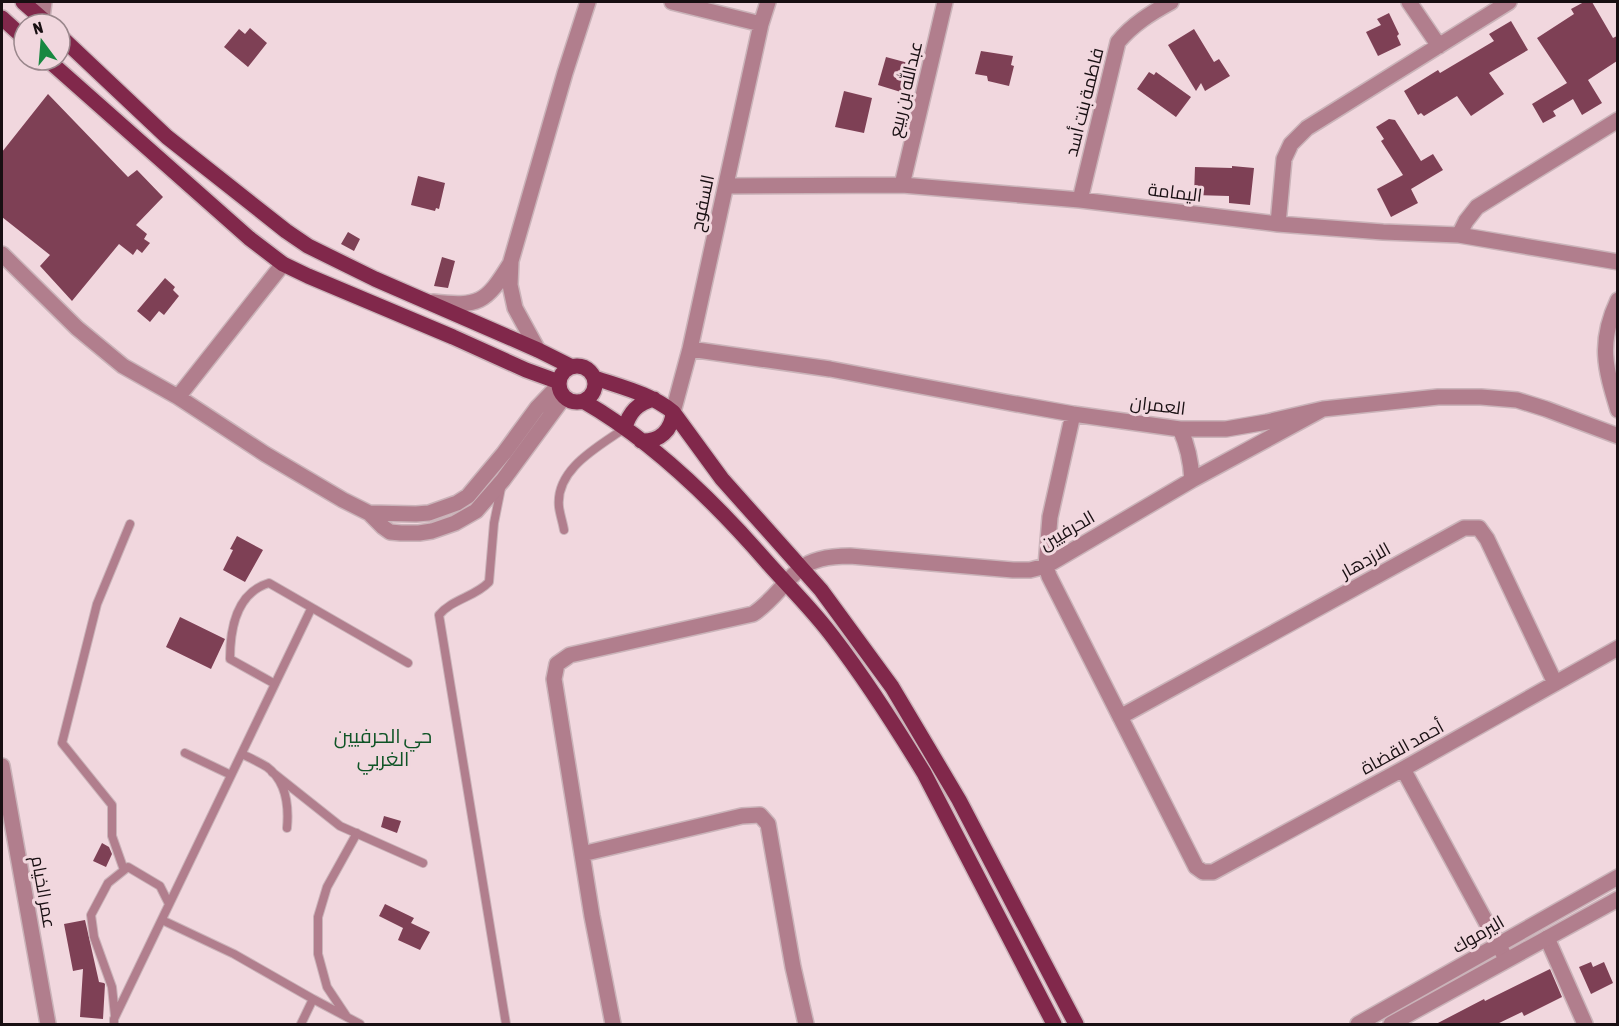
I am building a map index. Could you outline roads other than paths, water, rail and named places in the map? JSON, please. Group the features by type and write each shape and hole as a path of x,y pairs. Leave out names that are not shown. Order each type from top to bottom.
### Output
{"main road":[{"path":"23,2 35,12"},
{"path":"62,72 249,238 283,264 526,370 561,388 575,402 583,401 593,394 596,386 595,378 582,366 570,366 375,279 308,246 167,137 72,47"},
{"path":"561,388 562,372 570,366"},
{"path":"595,378 654,399 673,412 722,479 821,590 892,687 918,729 959,800 1077,1024"},
{"path":"624,428 629,416 637,407 654,399"},
{"path":"583,401 608,416 641,441 709,500 833,637 924,773 1054,1024"},
{"path":"641,441 654,440 664,434 671,424 673,412"}],"street":[{"path":"538,350 515,308 510,285 511,261 565,73 588,2"},
{"path":"672,2 761,24"},
{"name":"السفوح","path":"673,412 690,349 761,24 768,2"},
{"name":"عبدالله بن ربيع","path":"902,185 945,2"},
{"name":"فاطمة بنت أسد","path":"1080,200 1118,42 1142,19 1171,2"},
{"path":"1409,2 1439,46"},
{"path":"1278,224 1284,159 1290,144 1307,128 1509,2"},
{"path":"1459,235 1472,212 1485,202 1617,120"},
{"name":"اليمامة","path":"726,186 902,185 1080,200 1278,224 1459,235 1617,262"},
{"path":"2,254 59,311 98,347 123,366 265,454 369,513 390,532 432,531 455,523 476,511 503,480 561,388"},
{"path":"427,302 464,305 477,301 496,287 511,261"},
{"path":"178,398 283,264"},
{"path":"1617,300 1607,328 1605,345 1607,374 1617,410"},
{"name":"العمران","path":"690,349 830,369 1073,414 1180,429 1226,429 1323,408 1438,397 1481,397 1517,400 1617,436"},
{"path":"369,513 422,514 457,503 478,484 537,408 561,388"},
{"name":"الحرفيين","path":"802,567 840,556 1013,570 1030,570 1046,566 1192,480 1323,408"},
{"path":"1073,414 1050,517 1046,566 1120,717"},
{"path":"1180,429 1191,459 1192,480"},
{"name":"الازدهار","path":"1120,717 1464,528 1479,528 1488,539 1556,683"},
{"path":"614,1024 592,916 554,679 557,664 570,655 753,614 762,609 802,567"},
{"name":"أحمد القضاة","path":"1120,717 1196,867 1203,872 1213,872 1403,769 1617,648"},
{"name":"عمر الخيام","path":"2,766 48,1024"},
{"path":"1403,769 1507,960"},
{"path":"582,854 742,816 760,815 768,824 793,967 806,1024"},
{"name":"اليرموك","path":"1358,1024 1617,877"},
{"name":"اليرموك","path":"1391,1024 1617,899"},
{"path":"1547,938 1585,1024"}],"lane":[{"path":"564,530 559,506 562,483 580,460 624,428"},
{"path":"503,480 494,523 489,582 444,609 439,615 506,1024"},
{"path":"124,870 112,836 112,805 62,743 97,604 130,524"},
{"path":"275,684 230,659 232,625 246,597 259,586 269,583 408,663"},
{"path":"115,1021 311,609"},
{"path":"185,753 231,775"},
{"path":"242,754 266,767 340,826 423,863"},
{"path":"272,772 279,781 287,803 287,828"},
{"path":"348,1017 327,987 318,954 318,917 327,887 357,833"},
{"path":"115,1021 112,987 94,938 91,915 108,883 128,867 160,886 170,904"},
{"path":"162,920 234,954 360,1024"},
{"path":"301,1024 313,999"}],"district":[{"name":"حي الحرفيين الغربي","path":"383,746"}]}
